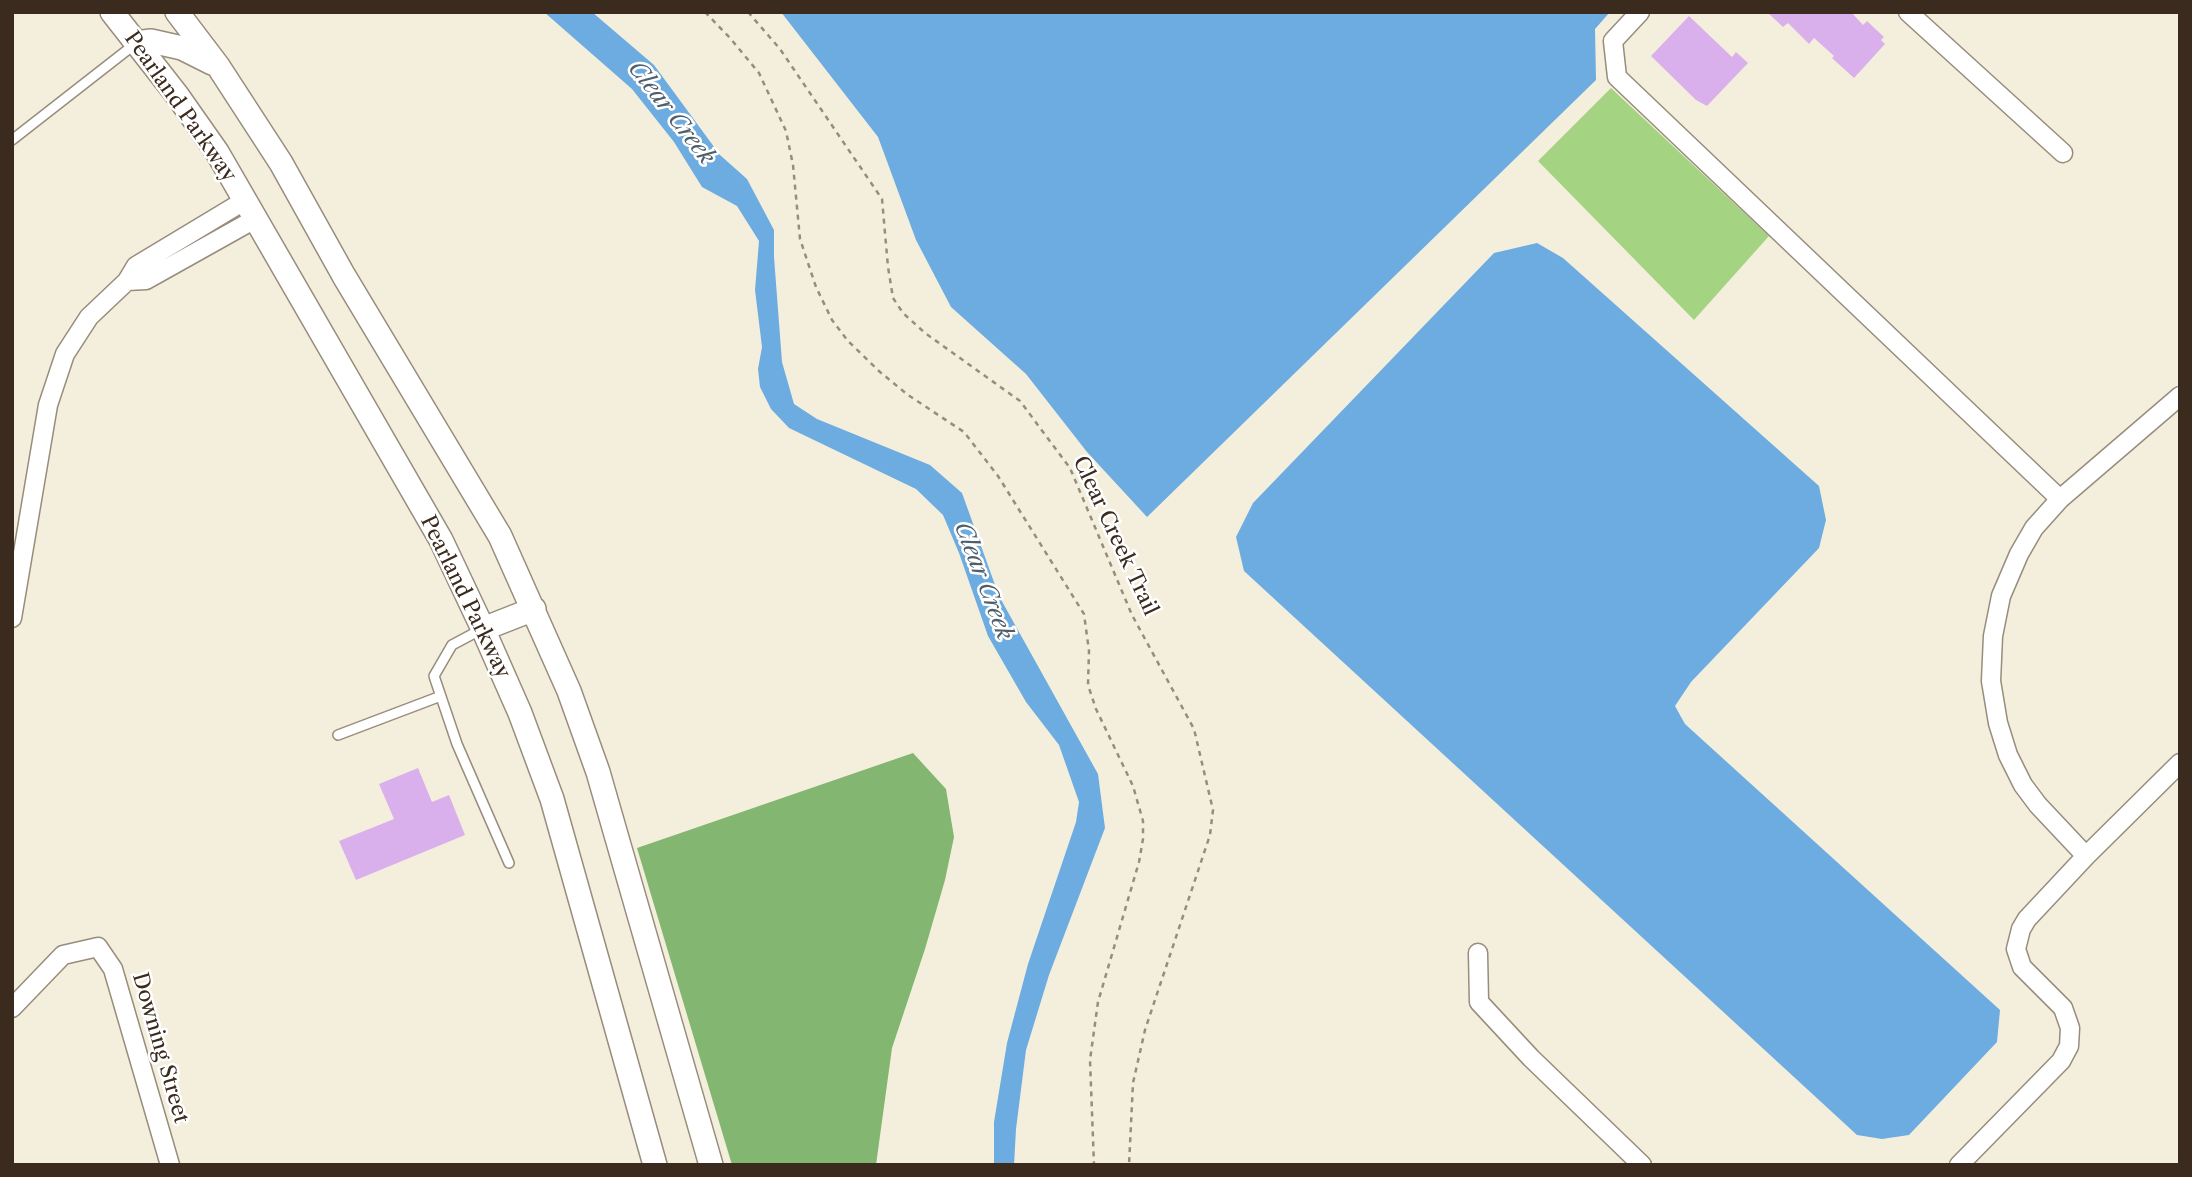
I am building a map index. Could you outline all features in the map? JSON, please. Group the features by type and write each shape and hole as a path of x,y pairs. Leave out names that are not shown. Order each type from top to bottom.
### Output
{"main road":[{"name":"Pearland Parkway","path":"112,12 216,152 441,540 483,629 520,713 552,799 655,1165"},
{"path":"177,12 218,66 281,163 344,276 500,536 534,609 569,691 598,772 710,1165"},
{"path":"136,43 151,41 182,48 218,66"},
{"path":"483,629 534,609"}],"street":[{"path":"1640,12 1613,41 1617,77 2060,499"},
{"path":"1908,12 2063,153"},
{"path":"12,618 48,405 55,377 65,354 84,324 107,298 127,281 136,266 249,210"},
{"path":"2087,856 2038,805 2023,785 2008,755 1998,723 1991,681 1993,636 2001,596 2019,554 2034,528 2060,499 2180,396"},
{"path":"1958,1165 2061,1061 2069,1046 2070,1028 2063,1008 2022,967 2016,949 2021,929 2027,919 2087,856 2180,763"},
{"name":"Downing Street","path":"12,1008 62,955 98,947 113,969 170,1165"},
{"path":"1478,953 1479,1002 1531,1058 1642,1165"}],"lane":[{"path":"12,140 136,43"},
{"path":"483,629 452,645 434,676 457,744 509,863"},
{"path":"338,735 441,696"}],"path":[{"path":"705,12 758,73 786,131 793,164 800,239 811,274 832,320 848,341 880,372 908,395 964,432 998,476 1084,614 1089,651 1088,685 1096,709 1133,786 1143,821 1139,862 1098,1002 1091,1049 1094,1165"},
{"name":"Clear Creek Trail","path":"748,12 780,49 882,199 893,298 903,313 1020,401 1070,468 1132,615 1194,729 1213,810 1210,835 1145,1030 1133,1083 1129,1165"}],"green space":[{"path":"1611,88 1769,236 1694,320 1538,161"},
{"path":"913,753 946,789 954,837 925,949 892,1048 876,1165 732,1165 637,848"}],"water":[{"name":"Clear Creek","path":"544,12 592,12 654,65 720,155 747,179 774,230 782,362 794,404 817,419 930,465 962,493 999,596 1098,774 1105,828 1049,975 1026,1050 1014,1165 994,1165 994,1122 1007,1043 1028,964 1076,822 1079,802 1059,745 1026,702 988,636 943,515 916,489 789,428 771,409 760,387 758,369 762,347 755,290 759,241 737,206 702,187 674,142 632,89"},
{"path":"781,12 1610,12 1595,29 1596,80 1147,517 1087,452 1026,374 951,307 916,240 878,137"},
{"path":"1537,243 1563,258 1819,486 1826,520 1819,548 1691,682 1675,706 1685,724 2000,1010 1997,1042 1909,1135 1882,1139 1857,1135 1244,571 1236,537 1253,503 1494,253"}],"building":[{"path":"1767,12 1851,12 1863,25 1867,21 1884,37 1881,40 1885,44 1854,78 1814,38 1809,44 1788,23 1783,27"},
{"path":"1689,16 1732,57 1736,52 1748,63 1707,106 1696,100 1651,56"},
{"path":"418,768 432,802 449,795 465,835 356,880 339,841 394,819 379,784"}]}
